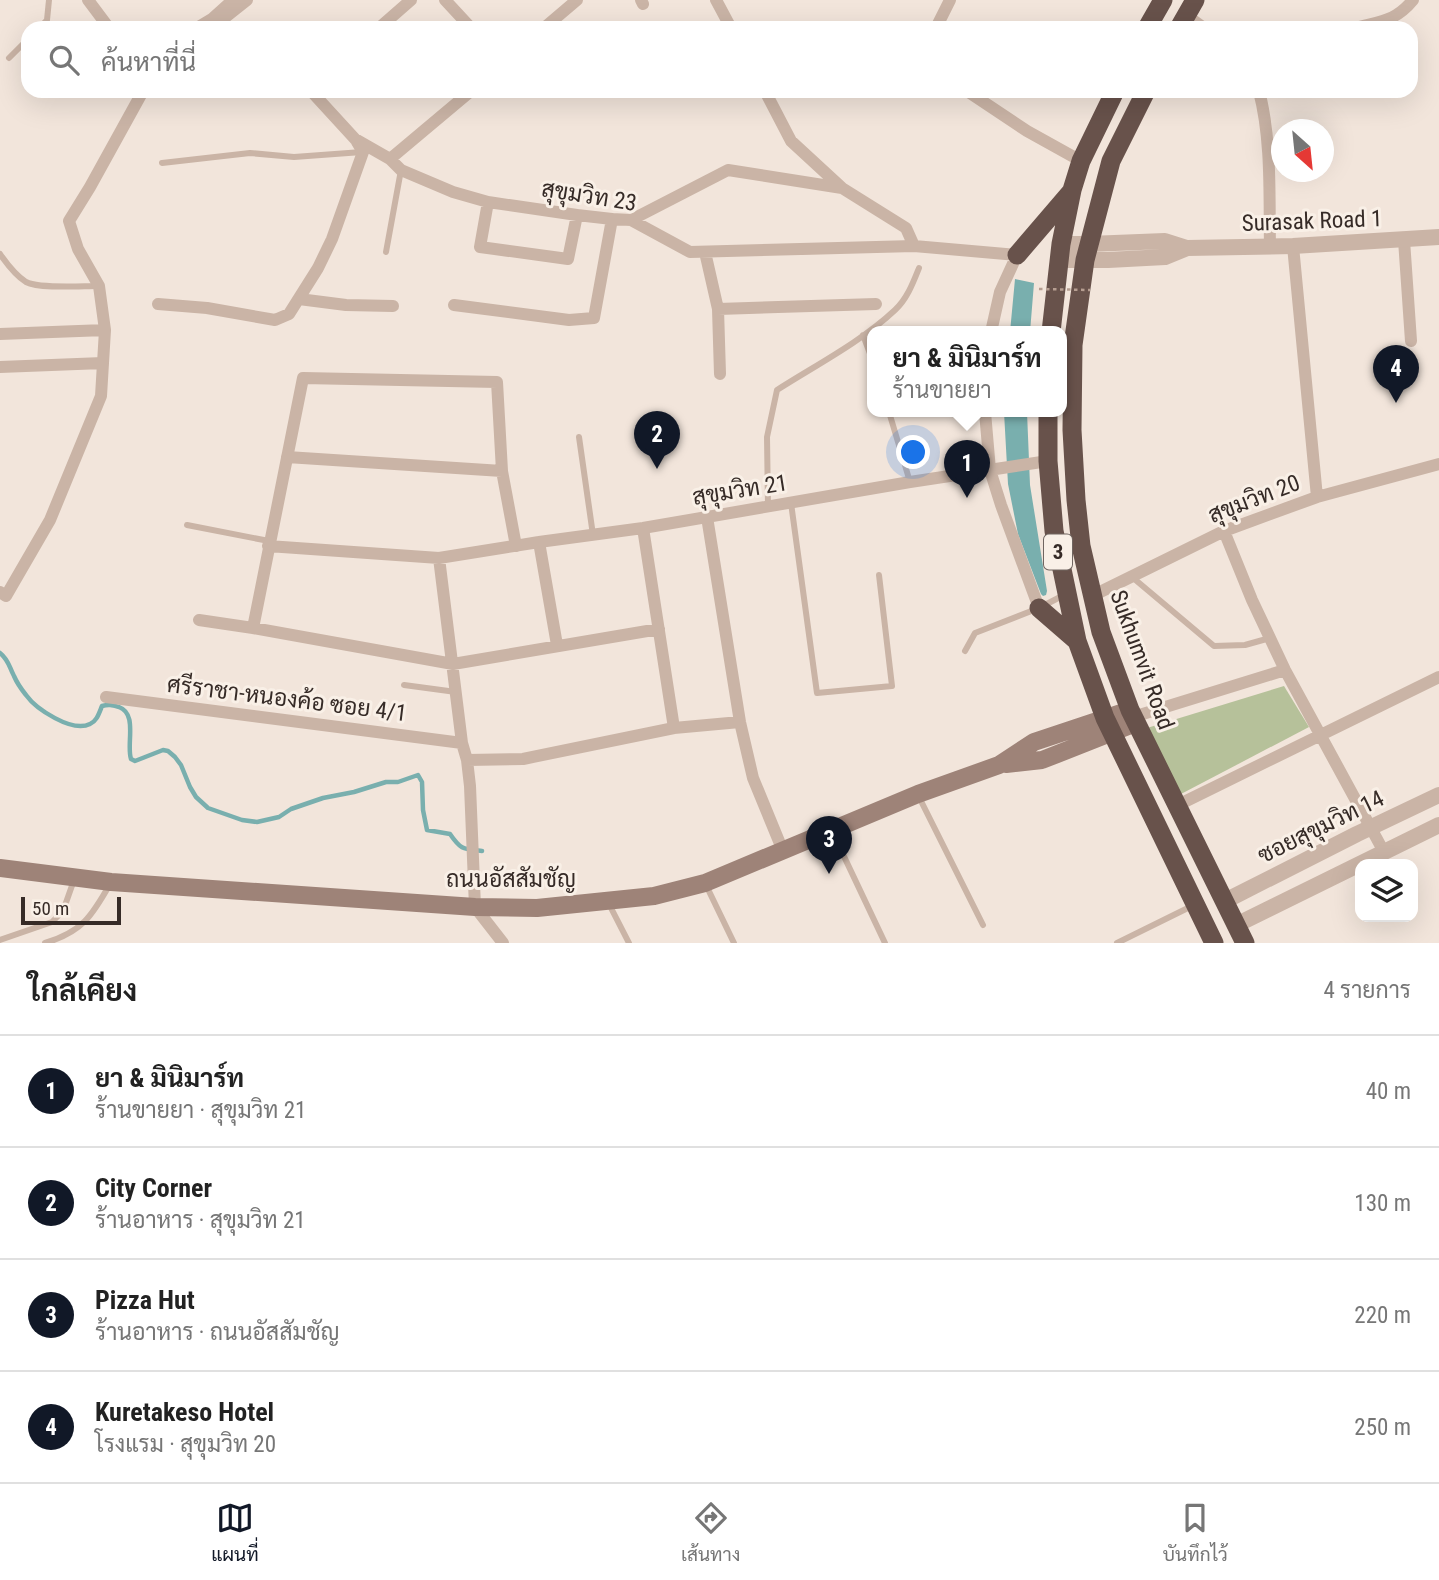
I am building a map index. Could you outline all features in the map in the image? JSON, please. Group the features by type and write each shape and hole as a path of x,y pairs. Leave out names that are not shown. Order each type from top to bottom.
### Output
{"highway":[{"path":"1151,21 1163,0"},
{"path":"1052,326 1060,252 1072,190 1081,161 1112,98"},
{"name":"Sukhumvit Road","path":"1142,98 1111,161 1087,252 1073,345 1072,430 1081,546 1101,632 1133,716 1245,943"},
{"path":"1017,255 1072,190"},
{"name":"3","path":"1047,417 1039,462 1077,641 1109,725 1214,943"},
{"path":"1039,608 1077,641"}],"main road":[{"name":"ถนนอัสสัมชัญ","path":"0,869 111,882 475,907 537,908 654,896 705,883 918,794 999,765 1042,760 1109,725 1133,716"}],"street":[{"path":"88,0 103,21"},
{"path":"209,21 233,0"},
{"path":"222,21 247,0"},
{"path":"387,21 411,0"},
{"path":"444,0 464,21"},
{"path":"552,21 577,0"},
{"path":"716,0 727,21"},
{"path":"940,21 950,0"},
{"path":"1382,21 1403,12 1413,0"},
{"path":"0,592 6,596 50,520 101,396 105,330 99,286 78,249 69,221 139,98"},
{"name":"สุขุมวิท 23","path":"317,98 355,139 390,159 401,170 453,192 488,202 631,220 690,252 914,246 1017,255"},
{"path":"390,159 463,98"},
{"path":"769,98 792,141 842,188 906,228 914,246"},
{"path":"978,98 1027,131 1081,161"},
{"path":"1261,98 1266,137 1270,247"},
{"path":"158,304 207,308 275,320 289,314 332,239 363,152 355,139"},
{"path":"631,220 728,170 842,188"},
{"path":"488,202 480,247 568,258 577,215"},
{"path":"454,305 569,320 594,318 612,219"},
{"name":"Surasak Road 1","path":"1060,252 1165,257 1187,248 1293,246 1439,237"},
{"path":"1404,240 1411,341"},
{"path":"1293,246 1317,497"},
{"path":"705,252 718,309 720,374"},
{"path":"992,326 1000,292 1017,255"},
{"path":"299,299 346,305 393,306"},
{"path":"718,309 876,304"},
{"path":"0,334 105,330"},
{"path":"0,367 103,363"},
{"path":"253,628 303,378 497,382 502,471 516,546"},
{"path":"985,417 990,470 1039,608"},
{"path":"287,457 502,471"},
{"name":"สุขุมวิท 21","path":"269,543 439,558 643,528 1039,462"},
{"name":"สุขุมวิท 20","path":"1092,596 1224,531 1317,497 1439,464"},
{"path":"707,517 740,722 752,778 783,851"},
{"path":"643,528 674,729"},
{"path":"1224,531 1285,670 1384,852"},
{"path":"539,542 557,645"},
{"path":"439,558 462,743 470,786 475,907 503,943"},
{"path":"199,620 453,664 659,629"},
{"path":"1133,716 1285,670"},
{"path":"1178,805 1439,677"},
{"name":"ศรีราชา-หนองค้อ ซอย 4/1","path":"106,697 462,743"},
{"path":"467,760 523,759 674,729 740,722"},
{"name":"ซอยสุขุมวิท 14","path":"1224,901 1439,795"},
{"path":"1236,925 1439,825"}],"lane":[{"path":"46,21 48,0"},
{"path":"9,58 21,46"},
{"path":"162,163 250,153 294,157 363,152"},
{"path":"386,253 401,170"},
{"path":"0,254 8,266 28,283 99,286"},
{"path":"875,326 895,310 906,296 919,268"},
{"path":"768,507 767,437 777,390 867,332"},
{"path":"863,335 867,345"},
{"path":"890,417 910,482"},
{"path":"579,437 593,535"},
{"path":"791,503 817,692 892,686 879,575"},
{"path":"187,525 269,543"},
{"path":"1131,576 1214,646 1245,645 1270,638"},
{"path":"965,651 975,633 1039,608 1066,593"},
{"path":"404,685 456,692"},
{"path":"918,794 983,925"},
{"path":"832,831 886,943"},
{"path":"0,940 52,922 63,911 75,878"},
{"path":"46,943 79,928 94,913 111,882"},
{"path":"705,883 734,943"},
{"path":"608,901 629,943"},
{"path":"1117,943 1196,904"}],"path":[{"path":"1039,289 1090,290"}],"green space":[{"path":"1284,686 1309,727 1181,794 1147,728"}],"water":[{"path":"1015,279 1034,283 1030,326 1011,326"},
{"path":"1004,417 1027,417 1030,485 1047,591 1043,596 1018,534 1008,484"}],"waterway":[{"path":"0,653 31,701 55,718 82,726 94,721 102,706 112,705 125,711 130,723 131,759 135,761 163,750 168,751 181,765 196,797 208,808 242,820 257,822 279,817 291,809 323,798 418,775 422,782 427,830 450,834 463,848 482,851"}],"place":[{"name":"Kuretakeso Hotel","path":"1396,403"},
{"name":"City Corner","path":"657,469"},
{"name":"ยา & มินิมาร์ท","path":"967,498"},
{"name":"Pizza Hut","path":"829,874"}]}
